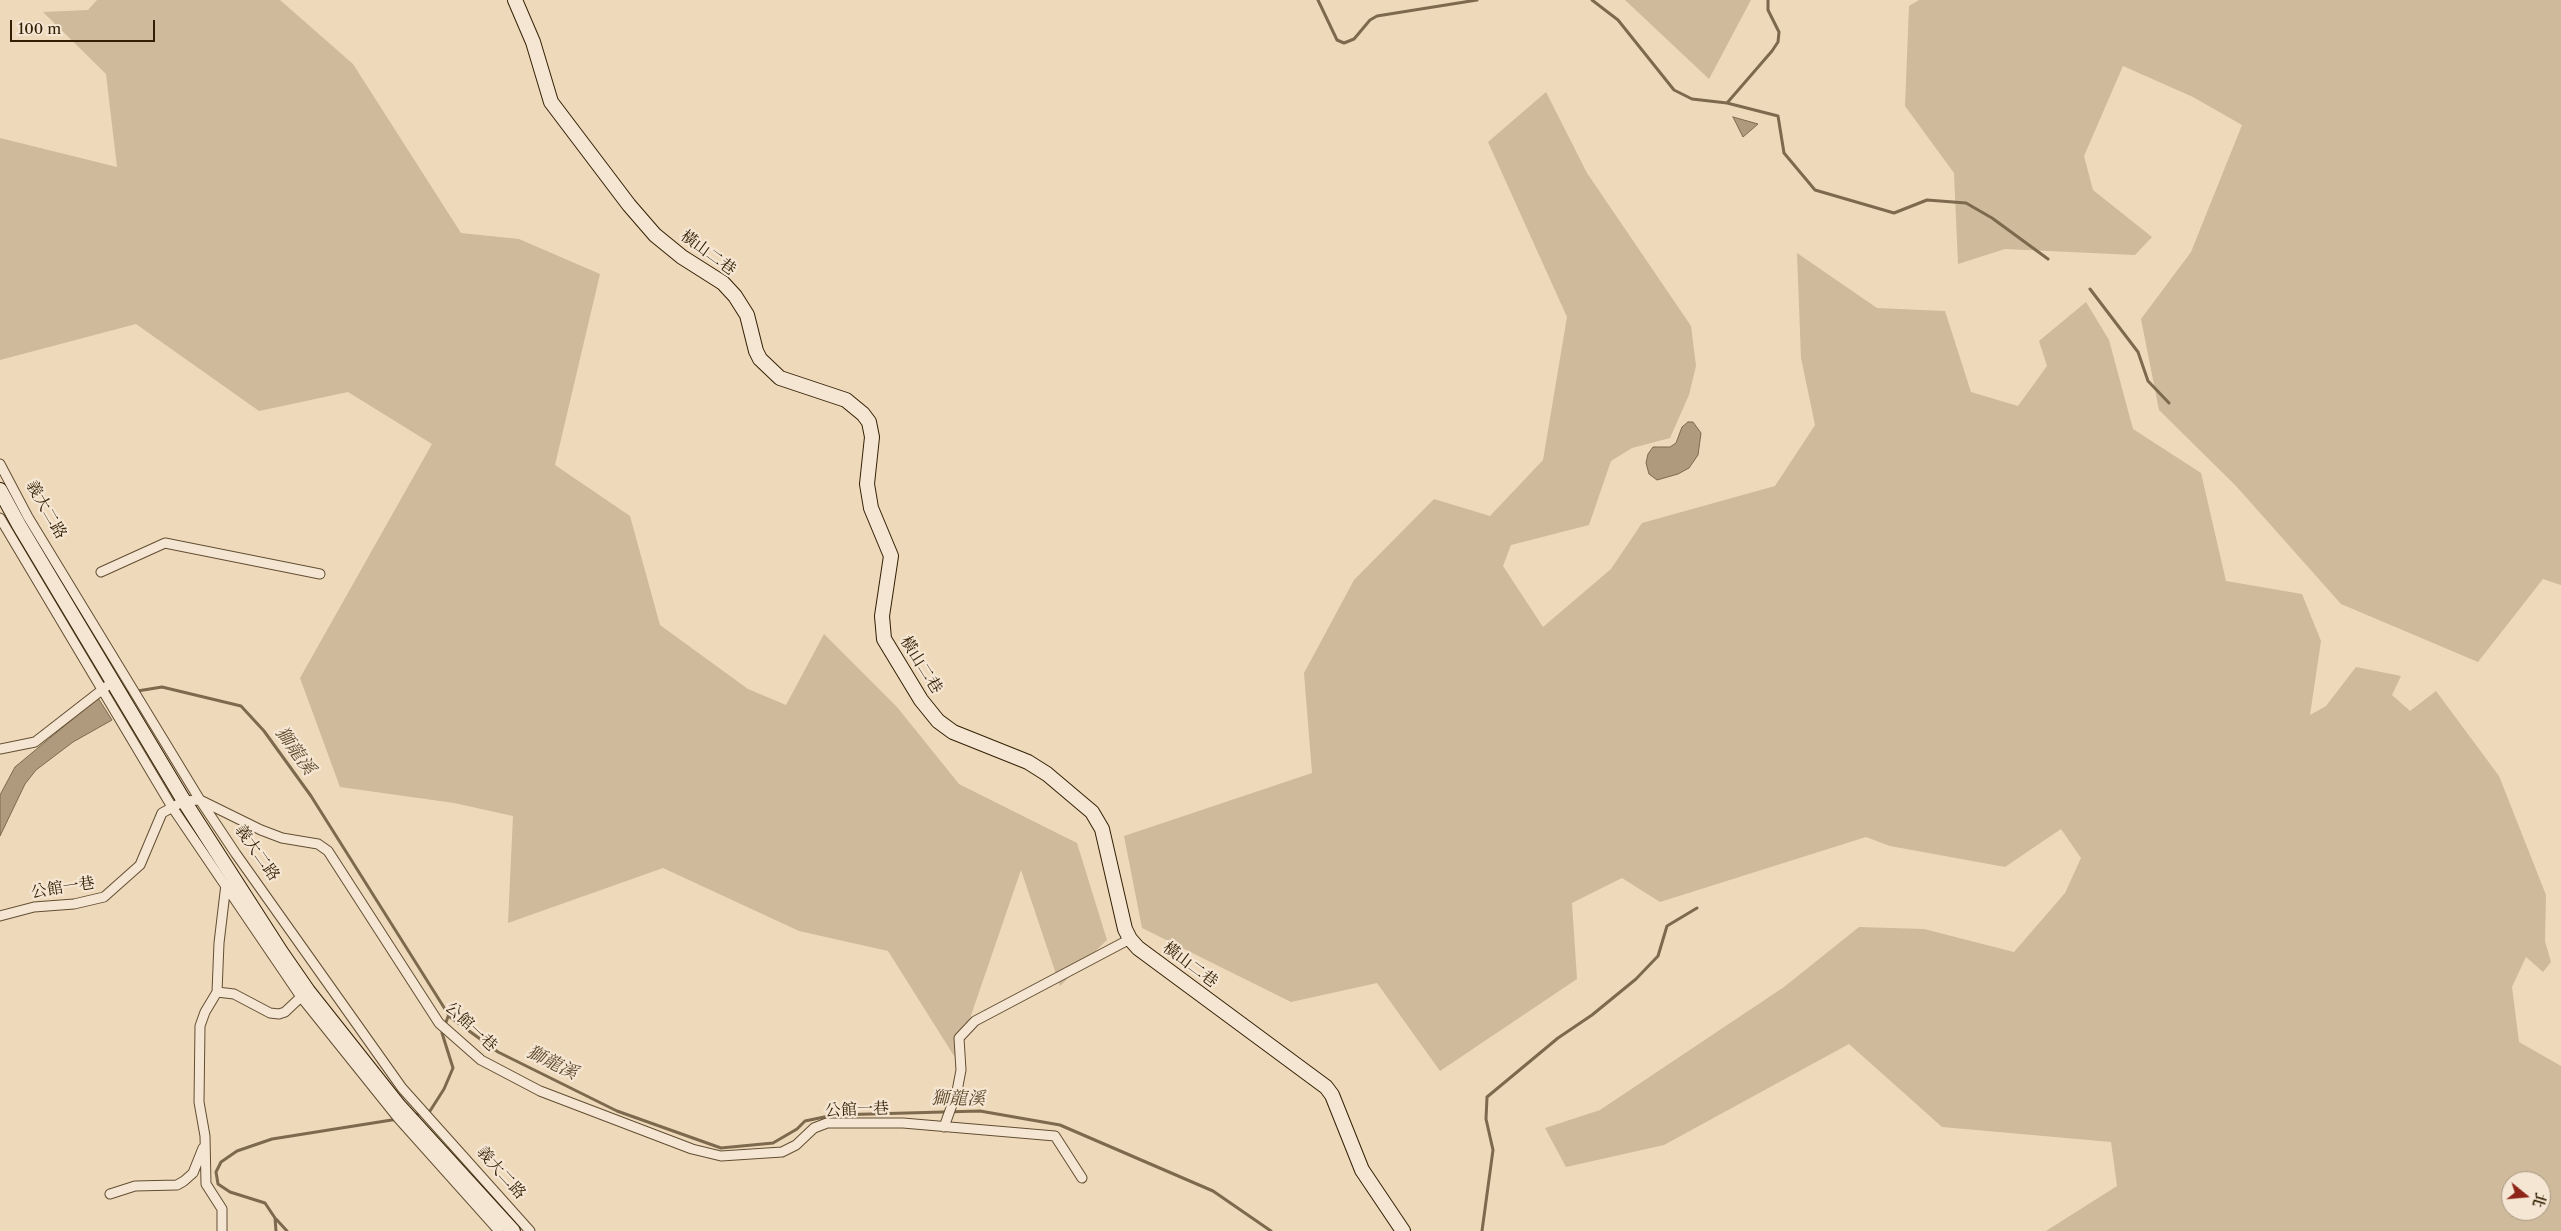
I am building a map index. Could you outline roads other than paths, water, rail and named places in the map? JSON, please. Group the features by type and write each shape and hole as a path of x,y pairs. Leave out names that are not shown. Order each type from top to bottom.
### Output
{"street":[{"name":"橫山二巷","path":"515,0 534,42 552,102 629,205 655,235 682,257 723,283 735,296 747,315 756,351 760,359 780,378 846,400 869,422 872,437 867,484 871,508 891,556 882,616 884,639 921,700 938,721 953,732 1028,762 1047,774 1092,812 1102,829 1125,929 1130,939 1138,948 1326,1086 1332,1095 1362,1170 1403,1231"},
{"name":"義大二路","path":"0,464 28,517 124,672 134,716 178,804 226,887 398,1118 499,1231"},
{"name":"義大二路","path":"0,490 108,685"},
{"name":"義大二路","path":"0,518 108,685 200,800 402,1088 530,1231"},
{"path":"101,572 165,543 320,574"},
{"path":"0,749 35,742 108,685"},
{"name":"公館一巷","path":"0,916 34,907 74,904 104,897 140,865 162,812 178,804 200,800 261,830 282,838 318,844 328,851 439,1022 481,1060 540,1092 692,1150 721,1156 782,1152 796,1145 814,1128 827,1123 946,1122 1055,1136 1082,1178"},
{"name":"義大二路","path":"178,804 228,869 304,994 399,1106 513,1231"},
{"path":"222,1231 222,1209 206,1184 205,1136 199,1102 199,1036 205,1012 217,992 219,943 228,869"},
{"path":"946,1122 961,1070 959,1038 975,1021 1130,939"},
{"path":"217,992 234,994 270,1013 279,1014 286,1012 304,994"},
{"path":"110,1194 135,1186 177,1185 184,1181 196,1166 205,1136"}],"waterway":[{"path":"1318,0 1337,40 1344,43 1354,39 1370,20 1377,16 1477,0"},
{"path":"1592,0 1618,20 1674,90 1692,99 1727,103 1778,116 1784,153 1815,190 1894,213 1927,200 1966,203 1992,218 2048,259"},
{"path":"1727,103 1778,42 1779,32 1768,10 1768,0"},
{"path":"2090,289 2138,352 2148,381 2169,403"},
{"name":"獅龍溪","path":"125,693 162,687 241,706 264,731 311,796 450,1017 498,1052 617,1111 721,1148 773,1143 797,1129 805,1121 834,1115 980,1111 1060,1125 1213,1191 1271,1231"},
{"path":"1482,1231 1493,1150 1486,1119 1487,1097 1558,1038 1592,1015 1636,979 1658,956 1667,926 1697,908"},
{"path":"414,1115 430,1111 444,1089 453,1068 442,1033 449,1014"},
{"path":"276,1231 275,1218 265,1203 230,1192 218,1184 216,1172 221,1162 237,1151 272,1139 398,1119"},
{"path":"276,1219 287,1231"}]}
